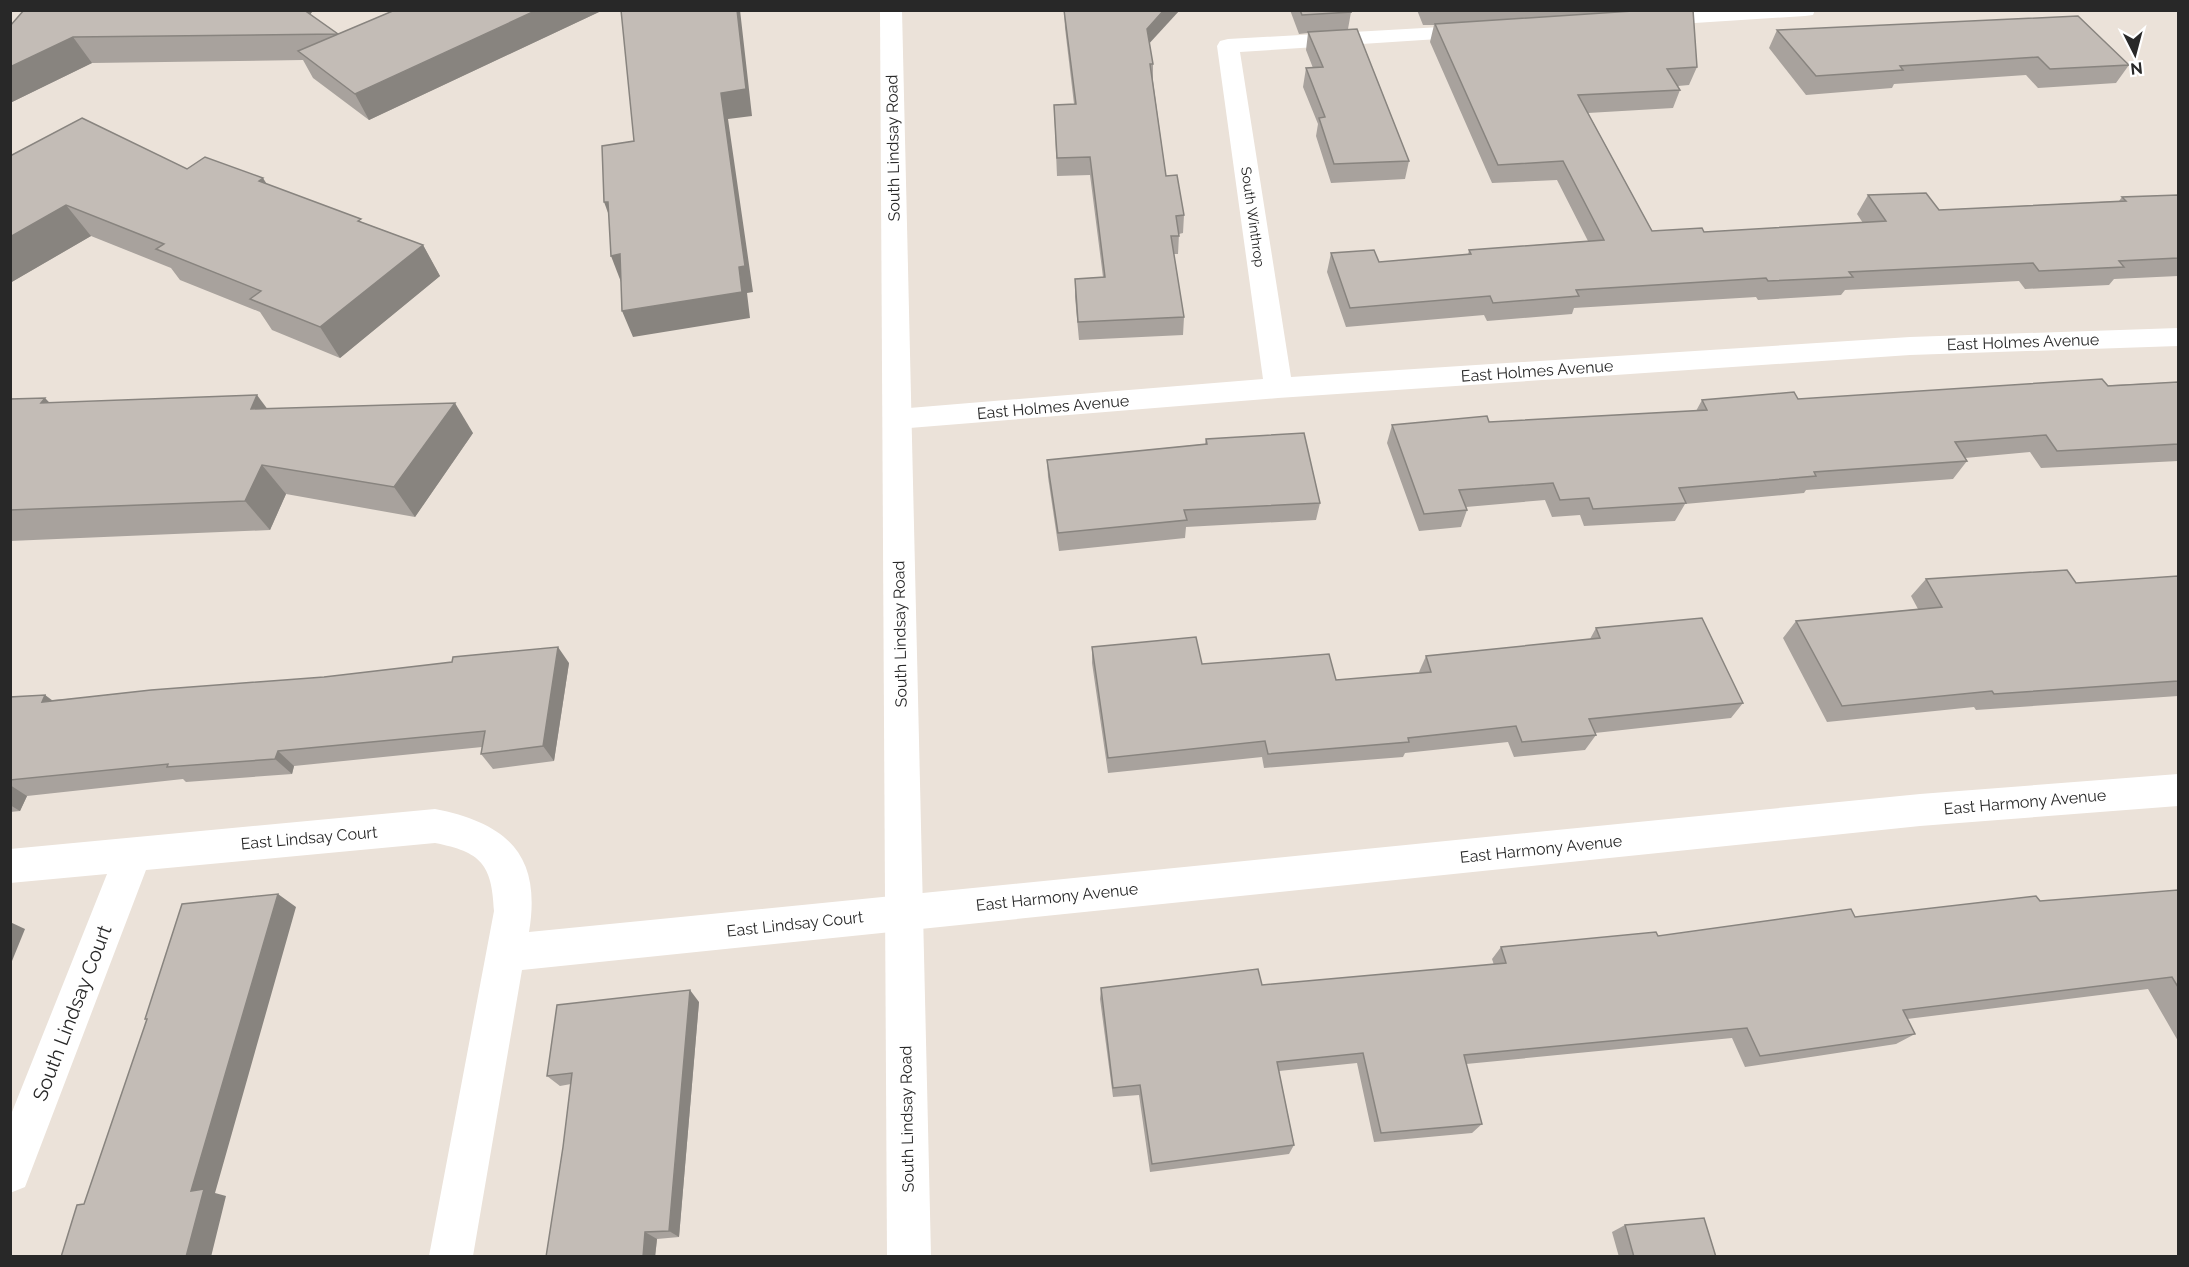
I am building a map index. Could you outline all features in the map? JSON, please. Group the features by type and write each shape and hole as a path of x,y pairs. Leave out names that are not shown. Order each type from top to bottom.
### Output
{"street":[{"name":"South Lindsay Road","path":"891,10 909,1257"},
{"path":"1628,21 1805,10"},
{"name":"South Winthrop","path":"1278,388 1228,46 1499,29"},
{"name":"East Holmes Avenue","path":"897,419 1278,388 1910,346 2178,337"},
{"name":"East Harmony Avenue","path":"904,913 1920,810 2178,790"},
{"name":"East Lindsay Court","path":"10,866 435,826 456,829 476,836 493,849 506,865 513,887 513,911 451,1257"},
{"name":"South Lindsay Court","path":"10,1172 134,854"},
{"name":"East Lindsay Court","path":"507,953 904,913"}],"building":[{"path":"24,10 304,10 338,34 73,37 10,67 10,26"},
{"path":"395,10 537,10 355,94 298,51"},
{"path":"621,10 737,10 746,89 721,93 745,266 739,267 742,292 622,311 620,254 611,256 608,202 604,202 602,146 634,141"},
{"path":"1064,10 1164,10 1147,29 1166,176 1177,175 1184,215 1176,216 1179,236 1171,236 1184,317 1078,322 1075,279 1105,277 1090,157 1057,158 1054,105 1076,104"},
{"path":"1300,10 1350,10 1351,12 1302,15"},
{"path":"1648,10 1693,10 1697,67 1667,69 1680,90 1578,95 1652,231 1702,228 1704,232 1886,221 1868,195 1926,193 1939,210 2126,201 2122,197 2178,195 2178,258 2119,261 2124,267 2039,271 2033,263 1849,272 1853,277 1768,281 1766,278 1576,290 1579,296 1493,303 1490,296 1350,308 1331,253 1374,250 1379,262 1471,254 1469,250 1604,240 1563,161 1498,165 1435,24"},
{"path":"2078,16 2129,65 2050,69 2038,57 1900,66 1903,70 1816,76 1777,30"},
{"path":"1357,29 1409,161 1334,164 1319,118 1325,117 1306,68 1323,67 1308,32"},
{"path":"82,118 187,169 205,157 263,178 259,181 423,245 320,327 250,299 261,291 156,249 164,244 66,205 10,237 10,156"},
{"path":"2102,379 2108,386 2178,382 2178,444 2057,451 2046,435 1955,442 1967,461 1814,472 1816,476 1679,488 1686,503 1593,509 1589,498 1560,500 1553,483 1459,490 1467,510 1424,514 1392,425 1487,416 1489,422 1707,410 1702,400 1794,392 1798,399"},
{"path":"257,395 251,409 455,403 394,487 262,465 245,501 10,510 10,399 45,398 41,403"},
{"path":"1304,433 1320,503 1184,510 1187,520 1058,533 1047,460 1207,444 1206,439"},
{"path":"2067,570 2076,583 2178,576 2178,681 1994,694 1992,691 1842,706 1796,621 1942,607 1926,579"},
{"path":"1702,618 1743,703 1589,719 1596,735 1522,742 1516,726 1408,738 1409,742 1268,754 1265,741 1108,758 1092,647 1196,637 1202,664 1329,654 1336,680 1431,672 1426,656 1600,638 1596,628"},
{"path":"558,647 543,746 481,754 485,731 278,751 275,759 167,767 168,764 10,780 10,697 45,695 42,702 151,690 324,677 452,662 453,657"},
{"path":"2178,890 2178,987 2172,977 1903,1010 1915,1034 1760,1056 1747,1028 1464,1055 1482,1124 1381,1133 1363,1053 1277,1062 1294,1145 1152,1164 1140,1085 1113,1088 1101,988 1258,969 1262,985 1506,963 1501,947 1656,932 1658,936 1851,909 1855,917 2036,896 2040,901"},
{"path":"278,894 191,1191 204,1189 186,1257 61,1257 77,1205 84,1204 147,1019 145,1019 182,904"},
{"path":"690,990 669,1231 645,1232 643,1257 546,1257 572,1073 547,1076 557,1005"},
{"path":"1704,1218 1716,1257 1634,1257 1625,1225"}]}
